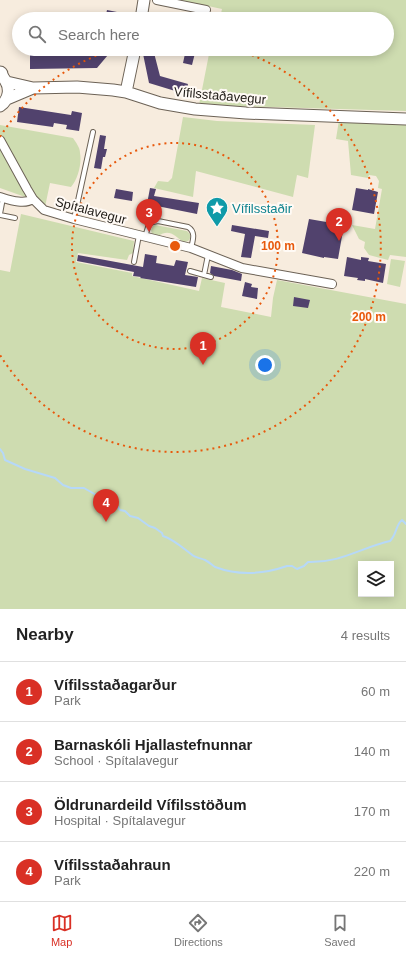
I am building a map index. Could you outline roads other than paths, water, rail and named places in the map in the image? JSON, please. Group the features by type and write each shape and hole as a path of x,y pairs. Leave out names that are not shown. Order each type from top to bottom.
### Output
{"main road":[{"path":"142,12 144,0"},
{"path":"126,92 134,56"},
{"name":"Vífilsstaðavegur","path":"2,76 33,88 77,87 126,92 160,103 195,109 254,113 406,119"},
{"name":"Vífilsstaðavegur","path":"2,76 8,87 2,105"},
{"name":"Vífilsstaðavegur","path":"2,105 33,88"}],"street":[{"path":"157,0 206,10"},
{"name":"Spítalavegur","path":"0,140 33,199 44,210 74,219 191,248 242,268 332,284"},
{"path":"2,198 23,202 30,202 33,199"}],"lane":[{"path":"74,219 93,132"},
{"path":"2,198 0,215 16,218"},
{"path":"134,262 142,236 149,224 156,221 192,229 194,234 191,248"},
{"path":"204,275 208,255"},
{"path":"190,272 211,277"}],"waterway":[{"path":"0,449 5,460 25,469 55,478 63,485 71,488 84,488 110,503 116,504 120,510 125,511 130,516 138,518 149,526 155,528 162,533 163,536 174,541 194,556 205,560 215,567 233,572 251,573 269,571 287,566 292,566 297,569 304,566 308,562 320,562 341,558 390,541 400,522 402,520 406,524"}],"place":[{"name":"Vífilsstaðir","path":"217,228"},
{"name":"Öldrunardeild Vífilsstöðum","path":"149,232"},
{"name":"Barnaskóli Hjallastefnunnar","path":"339,241"},
{"name":"Vífilsstaðagarður","path":"203,365"},
{"name":"Vífilsstaðahraun","path":"106,522"}]}
